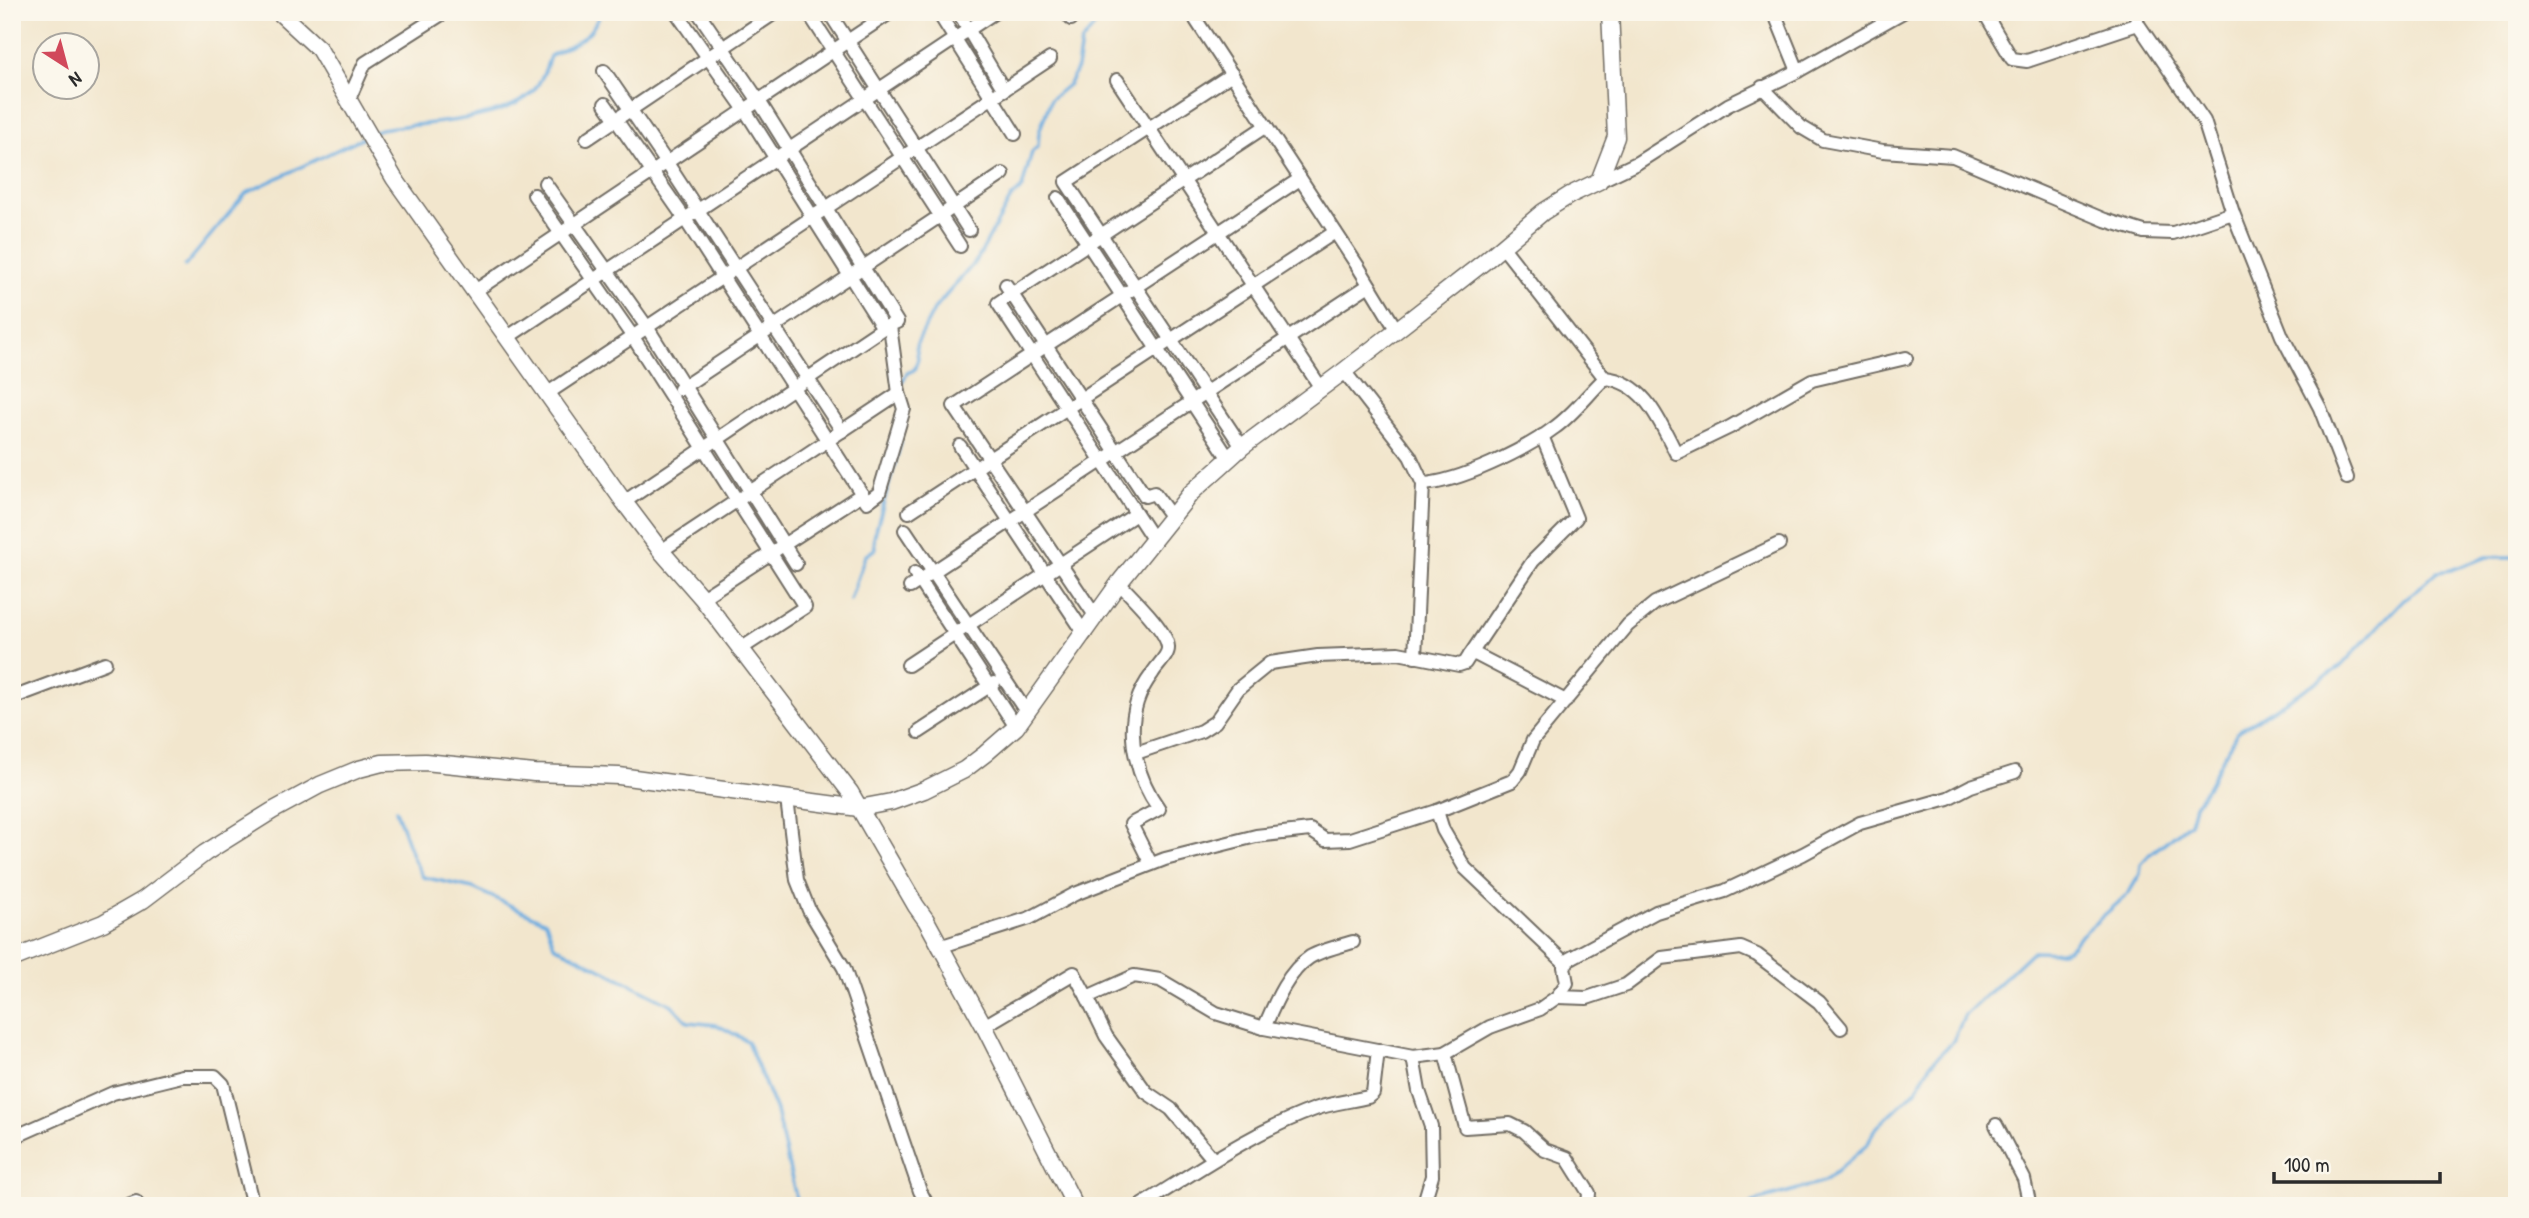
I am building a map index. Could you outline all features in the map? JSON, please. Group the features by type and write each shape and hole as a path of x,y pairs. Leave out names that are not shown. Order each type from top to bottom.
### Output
{"street":[{"path":"279,12 319,49 394,178 624,502 661,551 702,598 739,650 850,792 926,920 984,1026 1075,1206"},
{"path":"349,99 365,63 445,12"},
{"path":"605,104 685,219 867,502 878,493 904,409 886,327 850,276 746,110 676,12"},
{"path":"624,502 897,322 759,101 698,12"},
{"path":"587,139 776,12"},
{"path":"808,12 960,246"},
{"path":"830,12 969,230"},
{"path":"475,291 891,12"},
{"path":"938,12 1015,134"},
{"path":"958,12 1004,90"},
{"path":"508,337 995,12"},
{"path":"1599,181 1616,137 1610,12"},
{"path":"1774,12 1798,71"},
{"path":"12,959 103,923 143,901 205,853 272,811 320,785 382,763 425,762 534,773 619,776 859,808 891,802 924,790 964,770 1016,727 1119,583 1171,516 1191,493 1242,447 1344,371 1543,212 1570,195 1637,163 1728,105 1798,71 1903,12"},
{"path":"1984,12 2012,59 2027,61 2137,18 2204,121 2233,213 2282,337 2320,408 2347,478"},
{"path":"1196,20 1396,329"},
{"path":"548,393 1050,59"},
{"path":"604,71 842,431"},
{"path":"1232,74 1066,182 1242,447"},
{"path":"1116,80 1321,388"},
{"path":"1762,87 1801,127 1823,139 1883,151 1953,156 2105,220 2144,232 2173,233 2233,213"},
{"path":"1153,539 998,303 1008,290 1088,244 1266,126"},
{"path":"670,395 1003,174"},
{"path":"1096,617 954,407 1300,179"},
{"path":"545,183 648,327 796,564"},
{"path":"534,195 633,337 805,607 739,650"},
{"path":"1058,198 1229,458"},
{"path":"909,512 1335,232"},
{"path":"1502,246 1605,378 1618,379 1638,392 1654,411 1675,453 1730,427 1812,380 1906,358"},
{"path":"1016,727 955,634 915,580 933,572 1369,285"},
{"path":"1008,290 1145,496 1154,493 1171,516"},
{"path":"1344,371 1410,456 1423,484 1415,657"},
{"path":"1423,484 1439,483 1507,456 1542,436 1555,428 1605,378"},
{"path":"661,551 899,393"},
{"path":"1136,753 1208,727 1215,722 1238,689 1270,663 1318,656 1398,653 1460,665 1465,663 1533,561 1576,517 1542,436"},
{"path":"960,446 1085,634"},
{"path":"702,598 862,494"},
{"path":"908,665 1136,514"},
{"path":"905,530 1027,713"},
{"path":"939,947 1030,918 1075,894 1151,864 1256,836 1310,830 1325,840 1350,839 1437,811 1512,781 1520,771 1534,740 1628,625 1655,603 1779,544"},
{"path":"1119,583 1160,631 1168,646 1167,653 1153,671 1137,701 1132,725 1138,765 1149,795 1159,809 1131,824 1151,864"},
{"path":"1470,655 1475,654 1566,701"},
{"path":"12,698 105,663"},
{"path":"919,732 1003,677"},
{"path":"1565,963 1656,912 1725,891 1860,823 1948,798 1971,786 2015,772"},
{"path":"787,799 797,880 809,910 844,968 920,1191 928,1206"},
{"path":"1087,997 1134,976 1160,980 1216,1013 1264,1028 1413,1057 1445,1053 1490,1027 1540,1009 1557,997 1567,983 1565,963 1465,867 1443,830 1437,811"},
{"path":"1264,1028 1277,999 1301,964 1312,956 1353,942"},
{"path":"1557,997 1587,998 1626,985 1662,958 1741,948 1757,955 1819,1002 1841,1028"},
{"path":"984,1026 1074,973 1106,1036 1146,1092 1171,1109 1213,1159"},
{"path":"1140,1206 1213,1159 1280,1122 1319,1108 1368,1097 1373,1093 1378,1050"},
{"path":"1445,1053 1465,1127 1510,1124 1524,1131 1545,1150 1567,1158 1589,1192 1587,1206"},
{"path":"1413,1057 1419,1091 1431,1126 1432,1176 1423,1206"},
{"path":"12,1138 113,1093 182,1076 215,1076 223,1084 253,1206"},
{"path":"1996,1125 2024,1180 2030,1206"}],"waterway":[{"path":"374,132 476,117 513,105 527,97 535,88 550,56 586,35 601,12"},
{"path":"902,382 907,373 914,370 918,359 916,345 935,308 977,260 1011,198 1022,188 1032,152 1038,146 1039,132 1051,99 1069,84 1077,68 1081,43 1109,12"},
{"path":"1114,12 1119,12"},
{"path":"185,266 246,193 364,137"},
{"path":"850,600 865,556 875,549 874,537 901,442"},
{"path":"1749,1206 1759,1200 1824,1182 1868,1144 1874,1130 1916,1090 1930,1065 1953,1041 1965,1015 2033,951 2063,951 2128,894 2140,874 2141,864 2190,823 2195,805 2237,732 2340,667 2404,599 2437,572 2451,570 2487,557 2517,557"},
{"path":"396,810 413,858 423,877 473,888 546,922 554,945 672,1005 688,1022 717,1025 747,1041 776,1111 798,1206"}]}
